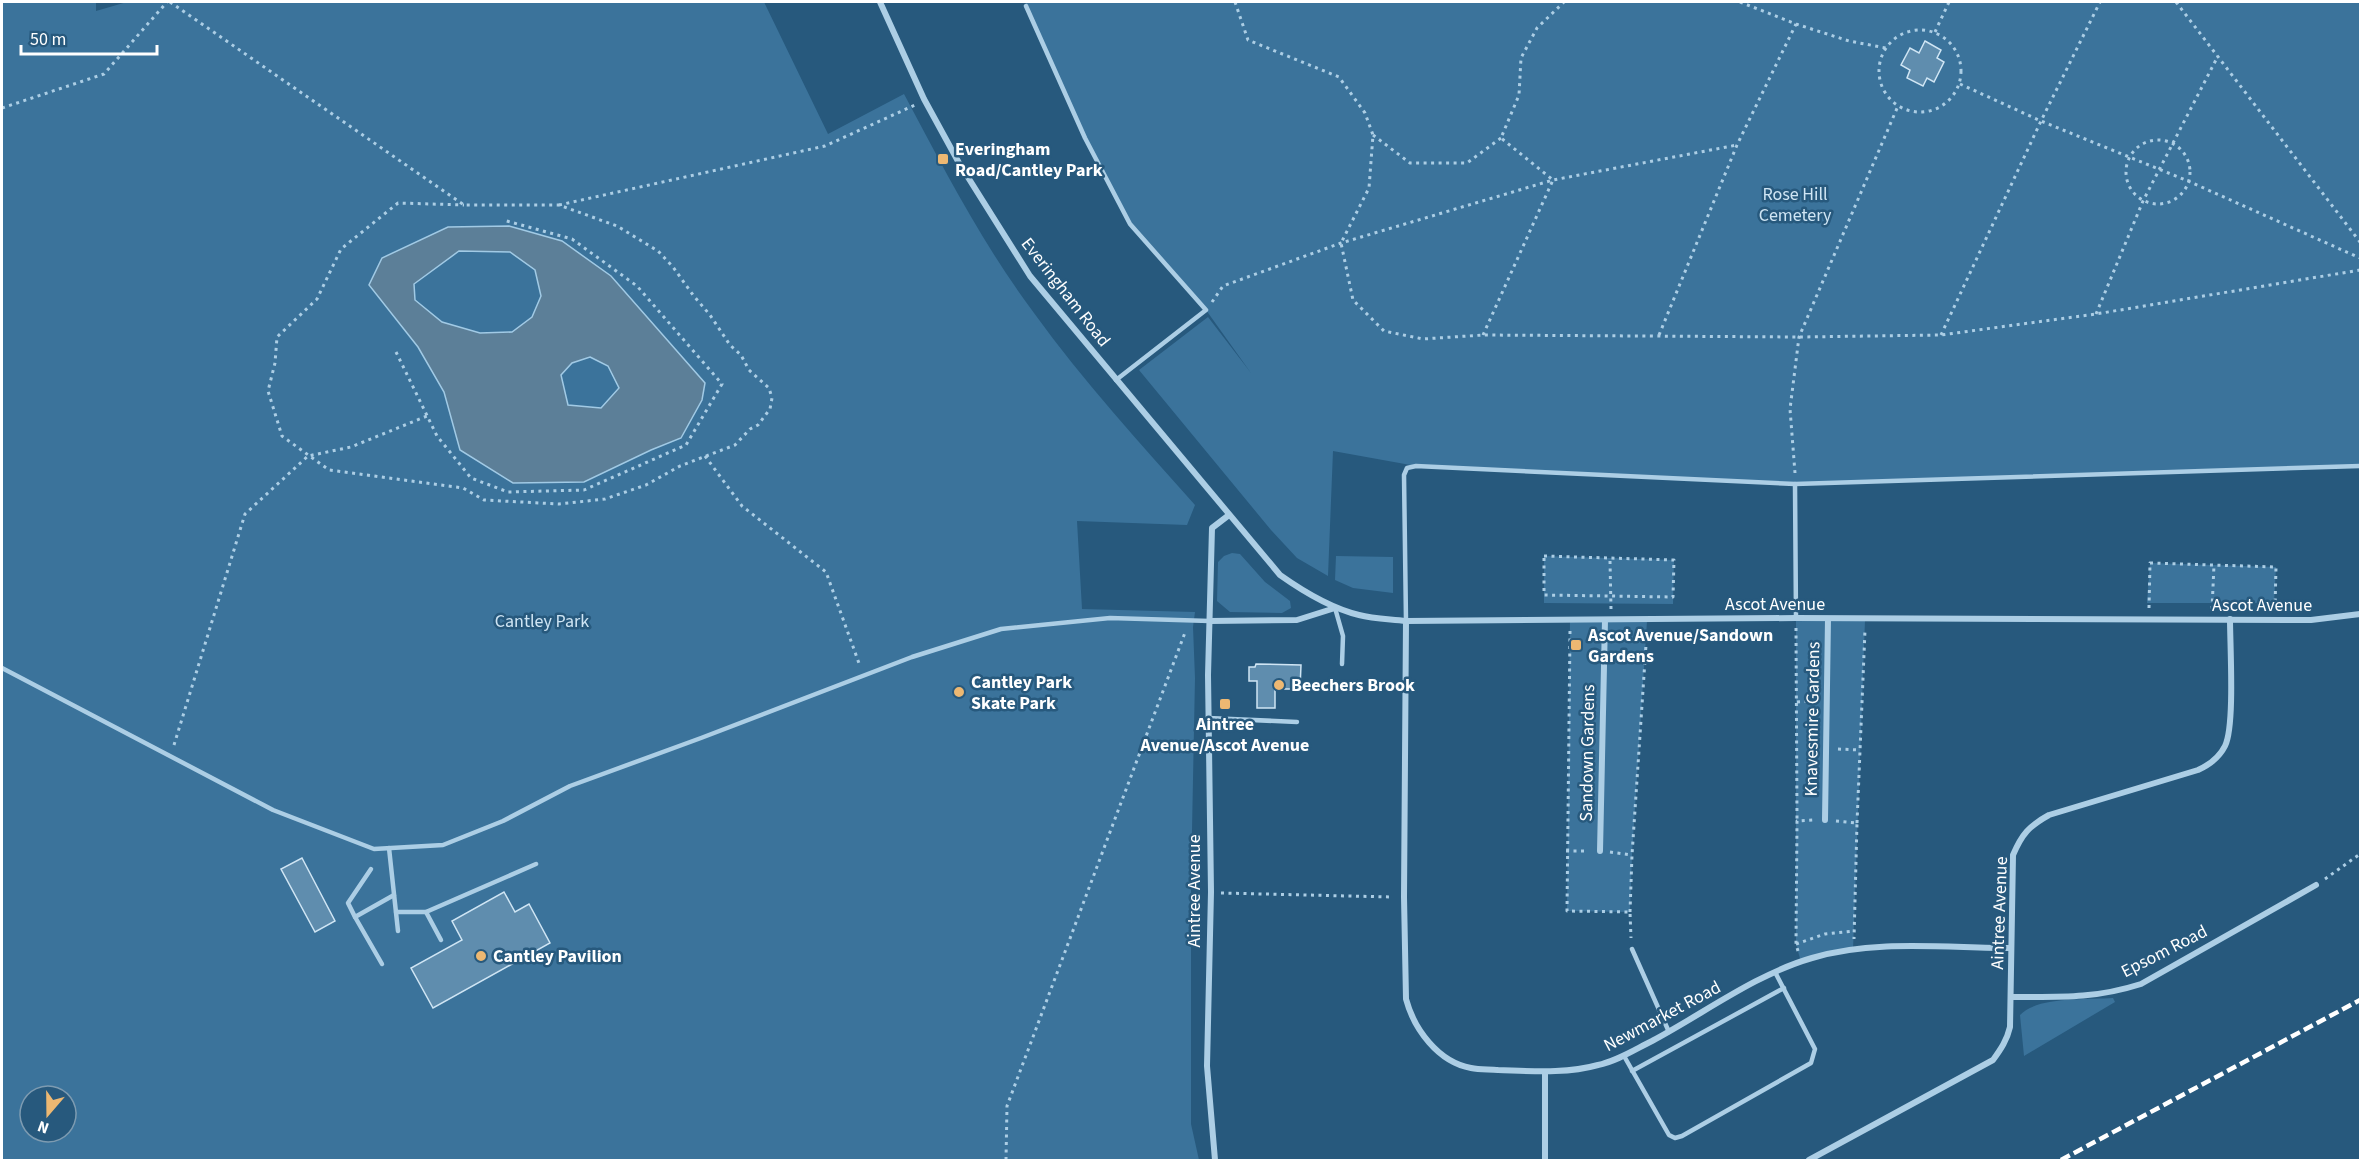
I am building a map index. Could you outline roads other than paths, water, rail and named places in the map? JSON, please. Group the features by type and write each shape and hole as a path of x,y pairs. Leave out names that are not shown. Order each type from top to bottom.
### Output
{"street":[{"name":"Everingham Road","path":"880,2 924,99 959,163 1030,276 1229,515"},
{"name":"Ascot Avenue","path":"1229,515 1280,575 1301,590 1335,608 1360,616 1406,621 1570,619 1647,621 1796,618 2274,620 2332,619 2361,614"},
{"name":"Aintree Avenue","path":"1215,1161 1207,1066 1211,892 1209,718 1212,528 1229,515"},
{"path":"1210,621 1297,620 1335,608"},
{"name":"Knavesmire Gardens","path":"1825,820 1828,619"},
{"name":"Sandown Gardens","path":"1600,851 1608,620"},
{"name":"Aintree Avenue","path":"1809,1161 1993,1060 2007,1040 2010,1027 2013,855 2021,837 2033,824 2049,815 2210,765 2226,744 2230,724 2230,620"},
{"name":"Newmarket Road","path":"1406,621 1404,897 1406,999 1418,1030 1440,1053 1470,1068 1545,1072 1598,1066 1624,1056 1775,972 1830,952 1873,947 2011,948"},
{"name":"Epsom Road","path":"2011,997 2090,996 2117,992 2141,984 2316,885"},
{"path":"1545,1072 1545,1161"}],"lane":[{"path":"1026,6 1081,129 1130,224 1206,310 1116,380"},
{"path":"1406,621 1404,475 1407,468 1416,466 1795,484 2361,466"},
{"path":"1795,484 1796,618"},
{"path":"1335,608 1343,636 1342,664"},
{"path":"2,668 273,810 374,849 443,845 503,821 570,786 912,657 1001,629 1110,618 1210,621"},
{"path":"1209,718 1297,722"},
{"path":"390,848 398,931"},
{"path":"396,912 426,912 536,864"},
{"path":"371,869 348,903 382,964"},
{"path":"356,917 394,895"},
{"path":"426,912 441,940"},
{"path":"1632,949 1669,1032"},
{"path":"1624,1056 1669,1135 1675,1138 1682,1136 1811,1063 1815,1049 1775,972"},
{"path":"1632,1071 1784,988"}],"railway":[{"path":"2061,1160 2360,1000"}],"place":[{"name":"Everingham Road/Cantley Park","path":"943,159"},
{"name":"Ascot Avenue/Sandown Gardens","path":"1576,645"},
{"name":"Beechers Brook","path":"1279,685"},
{"name":"Cantley Park Skate Park","path":"959,692"},
{"name":"Aintree Avenue/Ascot Avenue","path":"1225,704"},
{"name":"Cantley Pavilion","path":"481,956"}],"park label":[{"name":"Rose Hill Cemetery","path":"1795,204"},
{"name":"Cantley Park","path":"542,621"}]}
